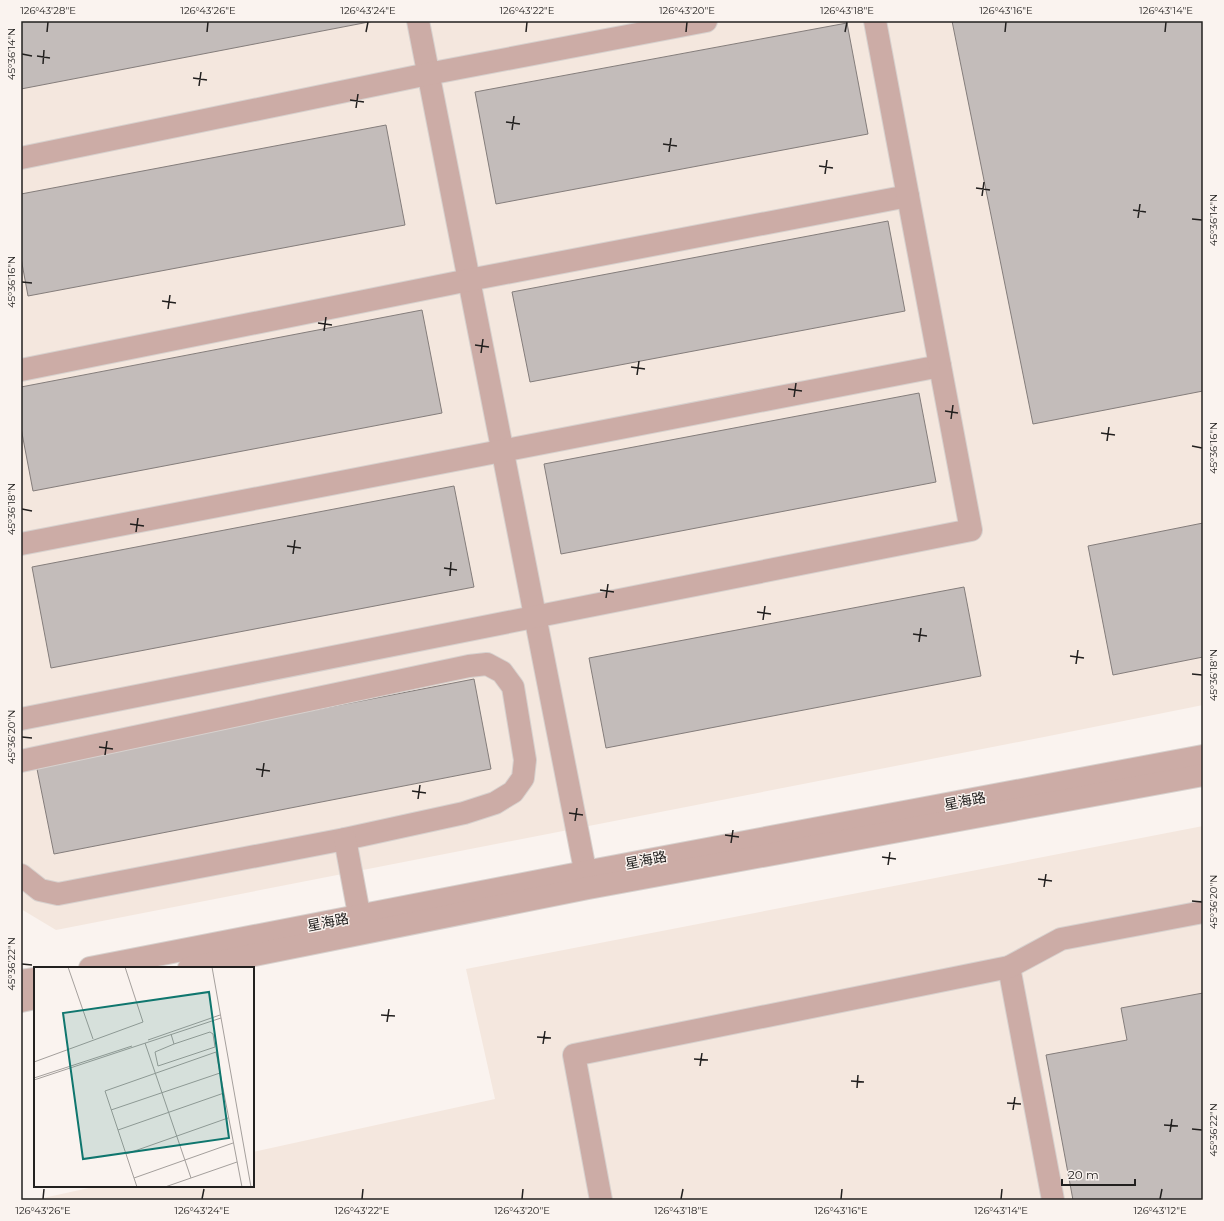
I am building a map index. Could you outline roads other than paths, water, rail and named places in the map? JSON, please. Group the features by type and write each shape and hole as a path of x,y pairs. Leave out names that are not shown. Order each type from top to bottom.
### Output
{"street":[{"path":"418,21 587,880"},
{"path":"21,158 428,74 706,21"},
{"path":"21,719 971,530 875,21"},
{"path":"21,370 469,280 908,196"},
{"path":"21,544 940,366"},
{"path":"21,761 469,666 487,664 502,672 513,687 525,760 523,778 513,792 495,803 464,813 345,839 58,894 40,890 21,875"},
{"name":"星海路","path":"96,967 361,924 1203,756"},
{"name":"星海路","path":"587,880 1203,775"},
{"path":"345,839 361,924"},
{"path":"601,1200 574,1055 1009,967 1061,939 1203,912"},
{"name":"星海路","path":"193,967 361,924"},
{"path":"1009,967 1053,1200"},
{"path":"21,981 34,979"},
{"path":"21,1001 34,998"}]}
